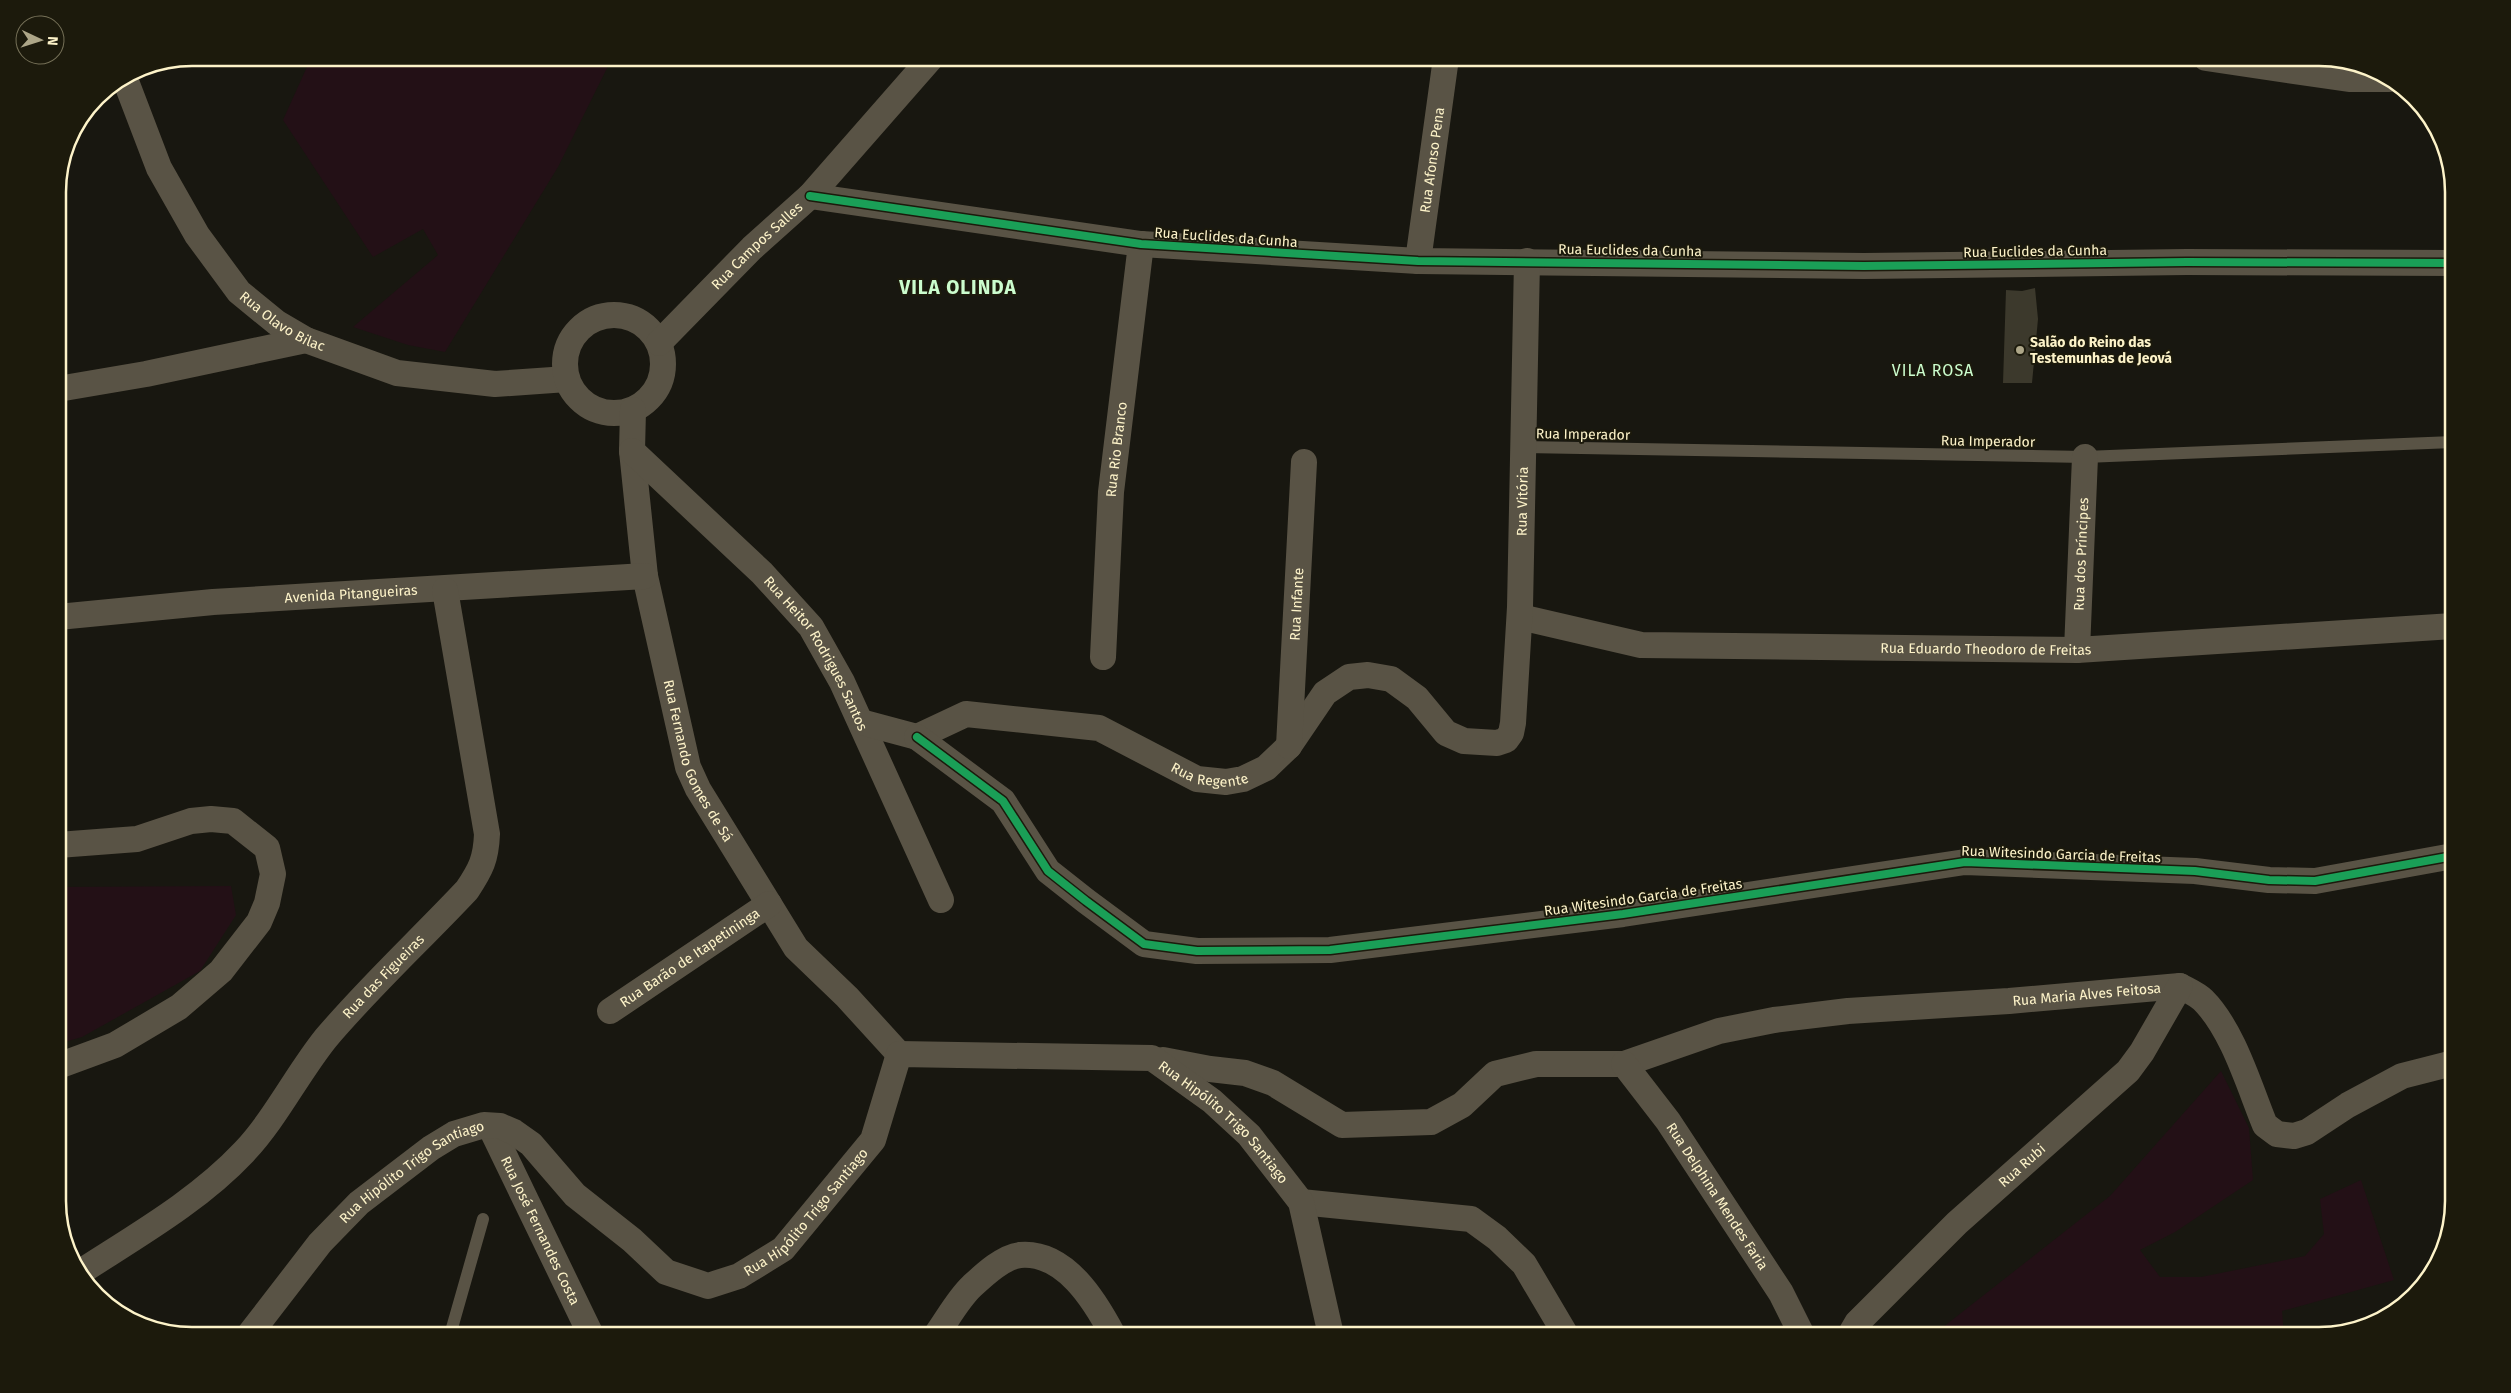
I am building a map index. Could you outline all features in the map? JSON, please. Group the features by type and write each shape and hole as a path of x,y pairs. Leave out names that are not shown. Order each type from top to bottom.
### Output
{"street":[{"name":"Rua Campos Salles","path":"659,343 752,248 810,196 925,66"},
{"name":"Rua Afonso Pena","path":"1418,261 1445,66"},
{"path":"2260,66 2349,79 2374,79"},
{"name":"Rua Olavo Bilac","path":"127,84 159,168 197,235 239,292 277,323 306,340 397,373 495,384 567,379"},
{"name":"Rua Euclides da Cunha","path":"810,196 1141,244 1418,261 1864,266 2187,262 2444,264"},
{"name":"Rua Rio Branco","path":"1103,657 1111,492 1141,244"},
{"name":"Rua Vitória","path":"1506,740 1511,733 1520,617 1527,261"},
{"path":"621,314 636,320 650,329 659,343 663,359 662,374 651,395 633,410 617,413 601,412 586,405 574,394 567,379 564,363 567,346 576,332 588,321 604,315 621,314"},
{"path":"67,387 146,374 306,340"},
{"name":"Rua Fernando Gomes de Sá","path":"633,410 632,451 645,576 688,766 698,789 796,948 847,997 899,1054"},
{"name":"Rua Heitor Rodrigues Santos","path":"632,451 762,573 811,627 842,682 942,900"},
{"name":"Rua dos Príncipes","path":"2078,650 2085,457"},
{"name":"Rua Infante","path":"1289,746 1304,462"},
{"name":"Avenida Pitangueiras","path":"67,616 213,602 445,590 645,576"},
{"name":"Rua das Figueiras","path":"85,1268 152,1226 204,1188 245,1152 265,1127 302,1069 370,987 426,934 468,890 479,872 486,856 487,834 445,590"},
{"name":"Rua Eduardo Theodoro de Freitas","path":"1520,617 1641,645 2078,650 2444,627"},
{"name":"Rua Regente","path":"916,737 966,714 1099,728 1197,779 1226,782 1243,779 1266,768 1289,746 1325,693 1349,677 1368,675 1391,679 1417,698 1446,733 1464,741 1497,743 1506,740"},
{"path":"860,722 916,737"},
{"name":"Rua Witesindo Garcia de Freitas","path":"916,737 1003,801 1048,872 1086,901 1144,944 1197,951 1330,950 1623,914 1965,862 2195,871 2269,880 2315,881 2445,858"},
{"path":"67,844 137,839 191,821 211,819 233,821 267,848 273,874 267,903 254,928 221,971 179,1007 115,1045 67,1063"},
{"name":"Rua Barão de Itapetininga","path":"610,1011 769,904"},
{"name":"Rua Maria Alves Feitosa","path":"1152,1058 1210,1069 1245,1073 1273,1083 1342,1125 1431,1122 1462,1105 1495,1074 1536,1064 1624,1064 1719,1031 1774,1020 1848,1011 2009,1001 2180,986 2202,998 2216,1015 2229,1038 2266,1125 2277,1134 2294,1136 2307,1132 2348,1105 2402,1076 2445,1065"},
{"name":"Rua Rubi","path":"1855,1327 1957,1224 2128,1070 2142,1052 2180,986"},
{"name":"Rua Hipólito Trigo Santiago","path":"256,1327 320,1243 359,1203 446,1139 472,1128 490,1126 500,1126 514,1132 530,1144 575,1195 632,1240 666,1272 708,1286 739,1276 783,1249 873,1140 899,1054 1152,1058 1212,1101 1249,1135 1301,1202 1329,1327"},
{"name":"Rua Delphina Mendes Faria","path":"1624,1064 1668,1121 1781,1293 1798,1327"},
{"name":"Rua José Fernandes Costa","path":"490,1126 587,1327"},
{"path":"1301,1202 1471,1218 1497,1238 1524,1264 1561,1327"},
{"path":"942,1327 971,1287 997,1265 1018,1255 1042,1256 1061,1266 1097,1305 1108,1327"}],"lane":[{"name":"Rua Imperador","path":"1522,448 2085,457 2444,442"},
{"path":"453,1327 483,1219"}],"shaded area":[{"path":"307,66 608,66 558,167 445,352 408,345 353,327 438,255 423,229 373,257 283,120"},
{"path":"231,886 236,915 200,971 82,1037 67,1041 67,887"},
{"path":"2221,1071 2249,1128 2253,1180 2175,1232 2140,1250 2160,1277 2201,1277 2305,1256 2324,1234 2320,1199 2361,1180 2394,1280 2282,1311 2283,1327 1943,1327 2110,1196"}],"building":[{"name":"Salão do Reino das Testemunhas de Jeová","path":"2035,288 2038,319 2032,383 2003,383 2006,290 2022,291"}],"cycle path":[{"path":"810,196 1141,244 1418,261 1864,266 2187,262 2444,263"},
{"path":"917,737 1003,801 1048,871 1086,901 1144,944 1197,951 1330,950 1623,914 1965,862 2195,871 2269,880 2315,881 2445,858"}],"place":[{"name":"Salão do Reino das Testemunhas de Jeová","path":"2020,350"}],"district":[{"name":"VILA OLINDA","path":"958,287"},
{"name":"VILA ROSA","path":"1933,370"}]}
